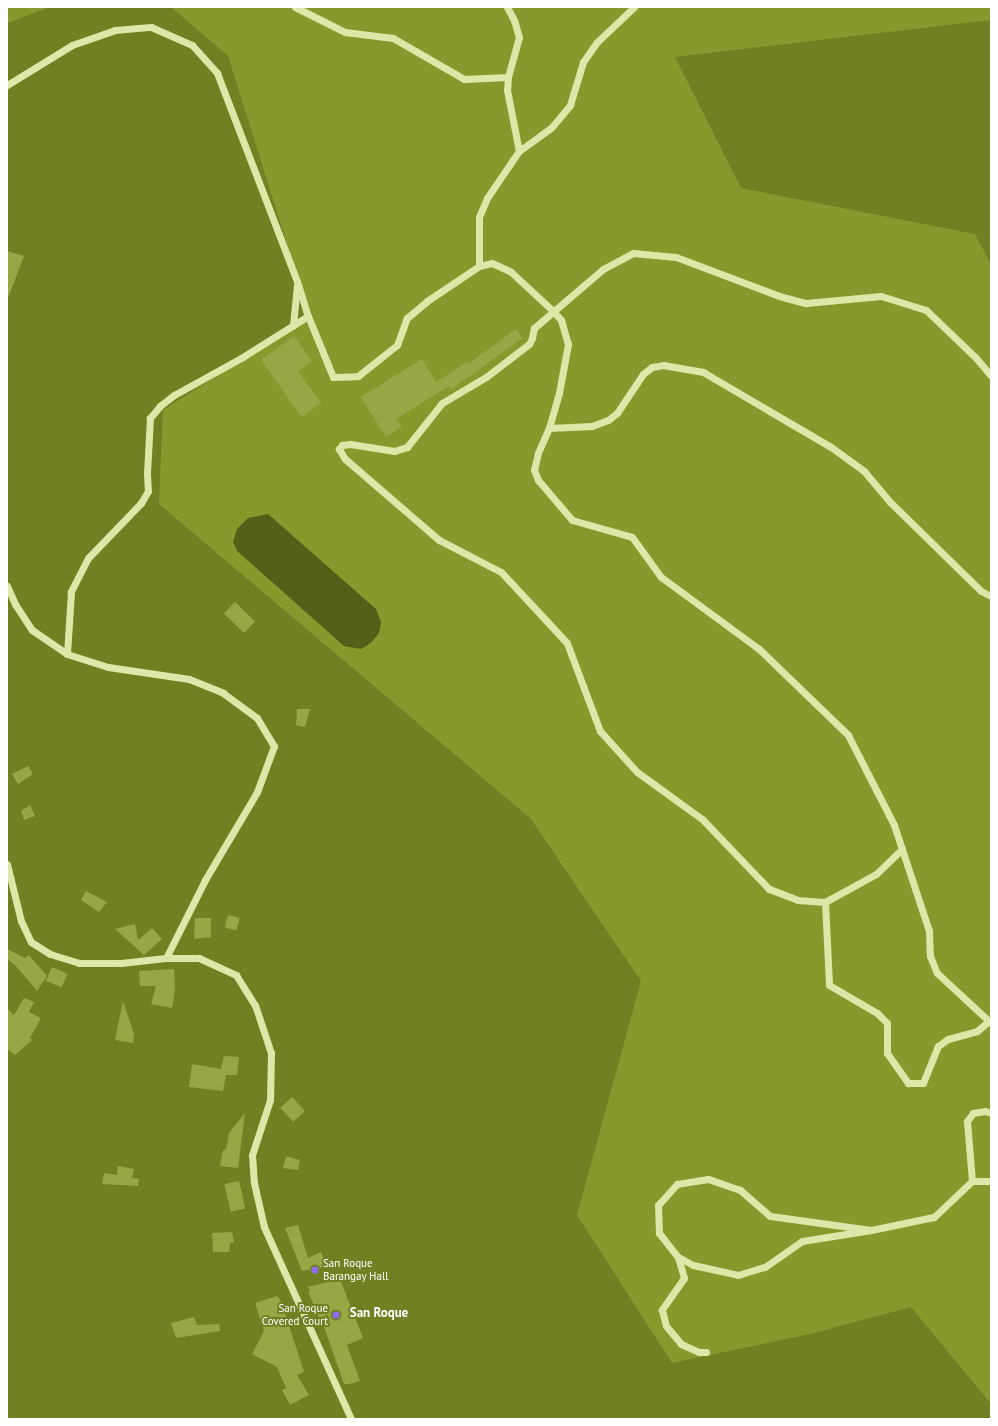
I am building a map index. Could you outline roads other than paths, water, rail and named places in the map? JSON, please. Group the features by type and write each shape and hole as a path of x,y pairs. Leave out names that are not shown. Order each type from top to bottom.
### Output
{"street":[{"path":"295,7 345,32 393,38 464,79 508,77"},
{"path":"507,7 514,20 518,37 508,77 507,90 519,151"},
{"path":"479,266 479,218 487,198 519,151 551,128 570,105 583,62 597,42 634,7"},
{"path":"7,85 72,45 115,30 151,27 192,45 217,73 297,281 308,316 334,377 358,376 397,345 407,318 427,301 479,266 492,263 511,272 553,311 561,320 568,344 559,393 549,428 538,453 534,470 538,480 572,520 632,537 661,577 760,649 848,735 894,825 929,931 930,956 937,973 990,1022 977,1031 948,1039 938,1046 923,1083 908,1083 887,1053 887,1023 876,1013 829,985 825,902"},
{"path":"902,849 876,874 825,902 798,900 769,889 702,819 637,772 600,731 567,643 500,572 439,540 345,459 339,449 342,445 350,444 394,451 407,447 442,403 486,377 529,344 534,328 553,311 603,269 633,253 676,256 779,296 806,303 881,296 926,310 976,358 991,376"},
{"path":"293,325 297,281"},
{"path":"67,654 71,592 88,558 141,503 148,491 147,474 150,418 160,406 174,395 241,358 308,316"},
{"path":"549,428 592,426 608,420 617,413 642,374 652,367 663,365 703,372 830,447 864,471 890,502 981,591 991,596"},
{"path":"7,586 15,604 32,630 67,654 108,667 189,679 223,693 257,718 274,746 257,792 205,880 166,958"},
{"path":"7,864 20,921 31,942 50,954 79,963 121,963 166,958 199,958 236,975 255,1005 271,1053 270,1100 252,1156 254,1182 264,1227 351,1419"},
{"path":"972,1181 967,1121 973,1113 985,1111 991,1113"},
{"path":"872,1230 770,1216 740,1190 708,1179 677,1184 658,1205 659,1233 678,1257 692,1265 738,1275 765,1267 802,1242 872,1230 934,1217 972,1181 991,1181"},
{"path":"678,1257 684,1278 662,1310 666,1326 681,1344 699,1352 706,1352"}],"place":[{"name":"San Roque Barangay Hall","path":"315,1270"},
{"name":"San Roque Covered Court","path":"336,1315"}],"district":[{"name":"San Roque","path":"379,1313"}]}
